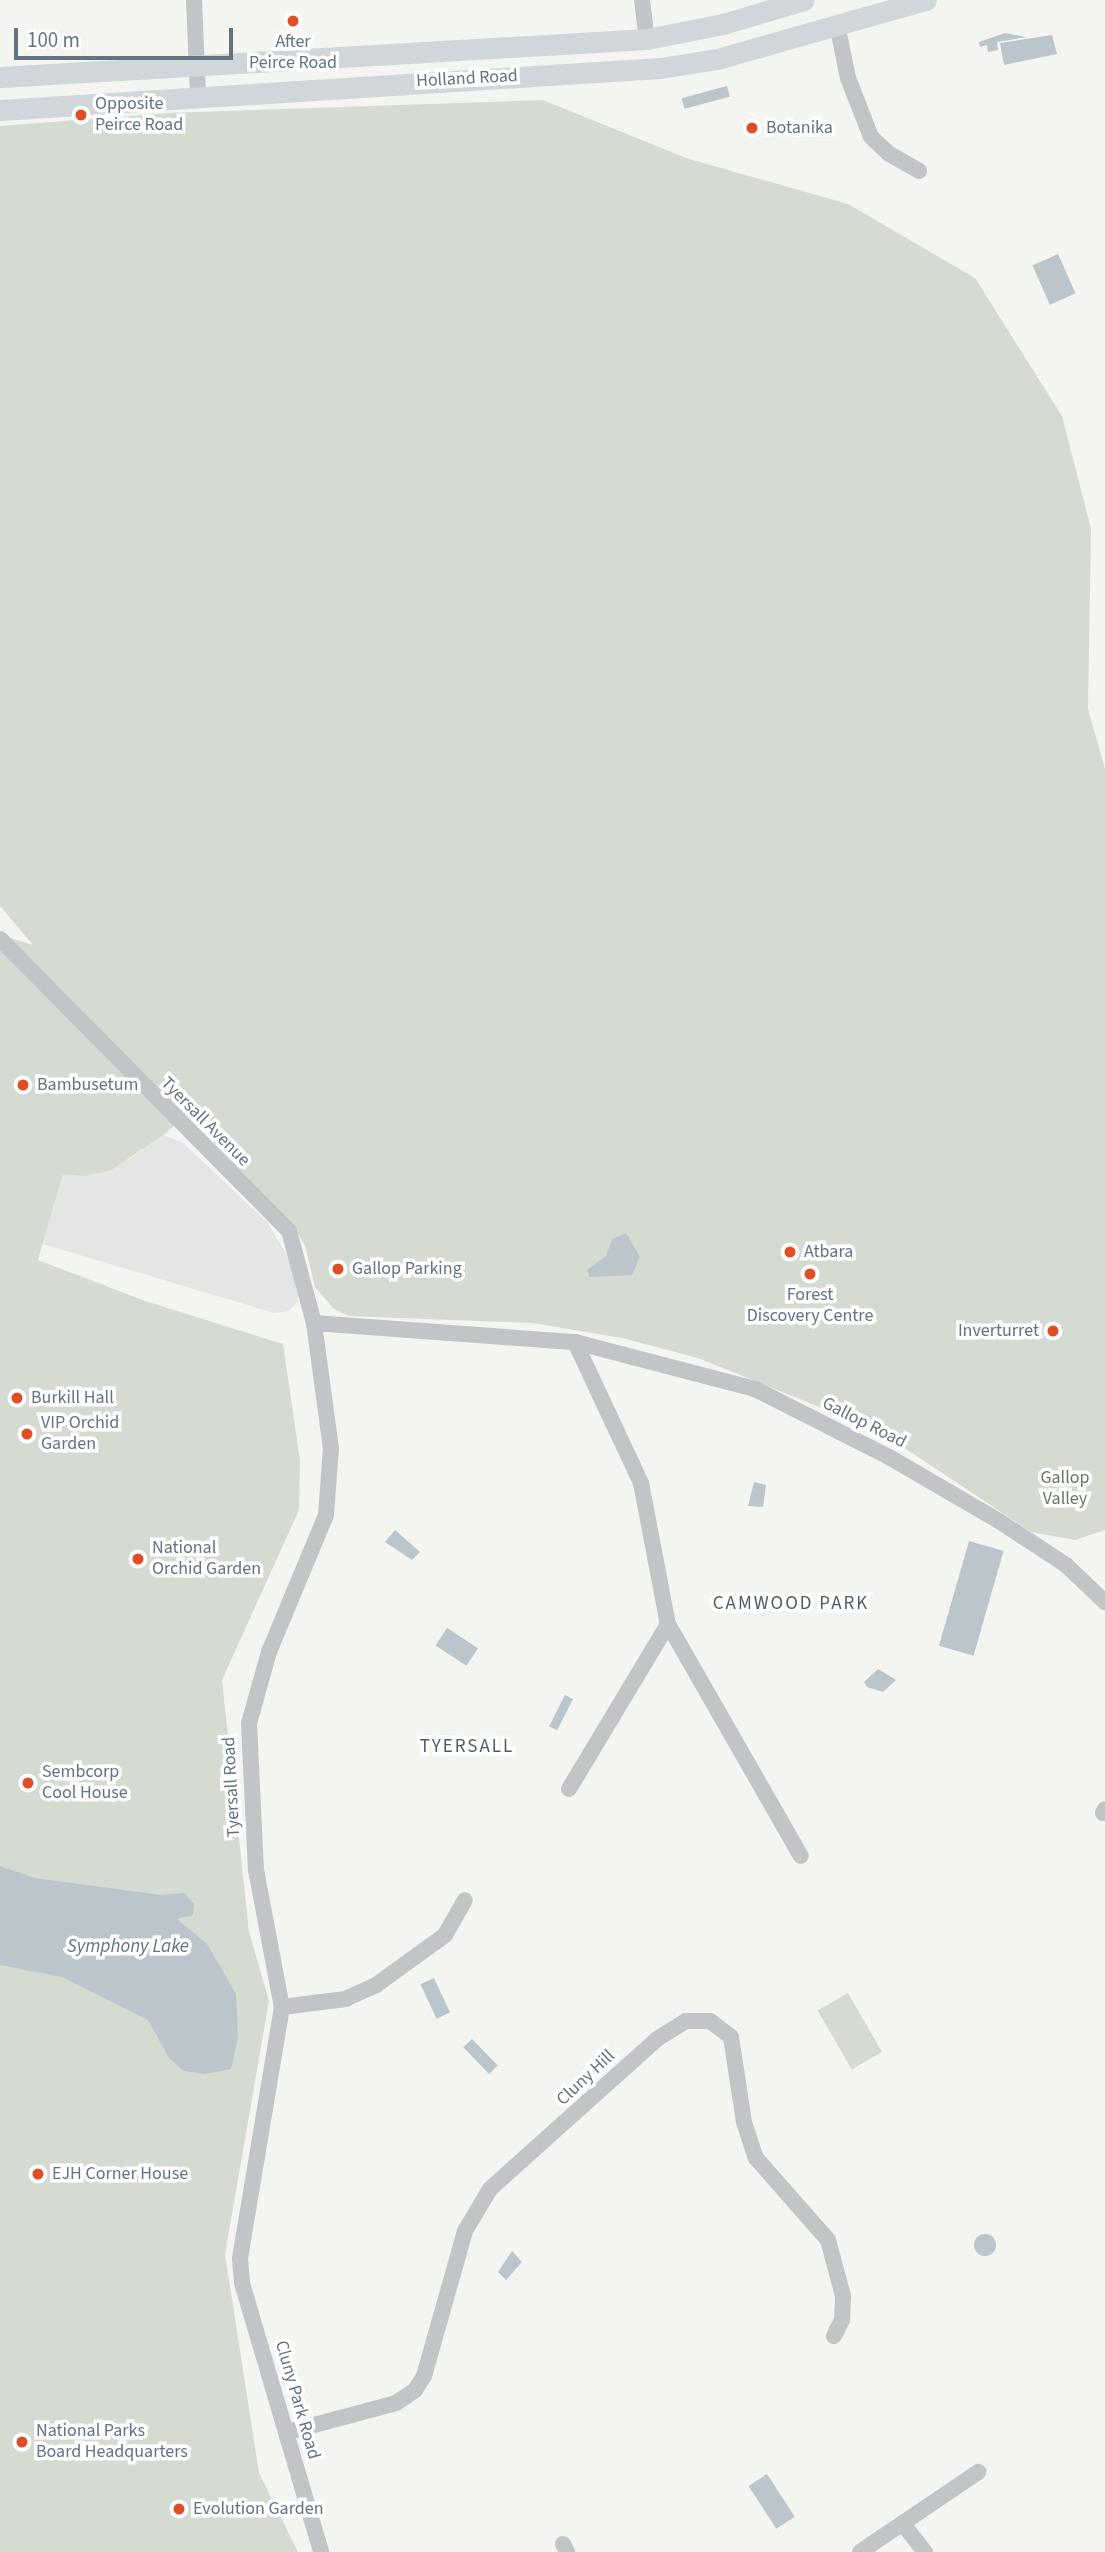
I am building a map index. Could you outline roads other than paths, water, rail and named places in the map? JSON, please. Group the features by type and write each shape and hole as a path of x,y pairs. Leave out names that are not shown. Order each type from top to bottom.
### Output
{"main road":[{"name":"Holland Road","path":"0,77 196,63 647,39 723,24 804,0"},
{"name":"Holland Road","path":"0,110 660,68 717,59 926,0"},
{"path":"433,52 438,65 466,79"}],"street":[{"path":"194,0 198,97"},
{"path":"642,0 647,39"},
{"path":"837,24 848,78 872,137 888,153 919,171"},
{"name":"Tyersall Avenue","path":"0,939 289,1231 314,1323"},
{"name":"Gallop Road","path":"314,1323 575,1342 755,1390 889,1457 999,1521 1066,1565 1105,1602"},
{"name":"Tyersall Road","path":"240,2259 282,2007 256,1870 248,1723 265,1664 326,1515 331,1448 314,1323"},
{"path":"575,1342 641,1483 668,1624 801,1856"},
{"path":"569,1789 668,1624"},
{"path":"282,2007 345,1999 376,1985 445,1935 465,1900"},
{"name":"Cluny Hill","path":"288,2432 396,2403 415,2390 424,2376 466,2231 490,2189 657,2039 687,2021 710,2021 731,2036 744,2122 755,2158 828,2240 842,2296 842,2320 834,2336"},
{"name":"Cluny Park Road","path":"240,2259 243,2283 321,2552"},
{"path":"860,2552 978,2472"},
{"path":"903,2524 925,2552"}],"water":[{"path":"1005,33 1026,37 997,42 998,50 988,52 987,45 980,47 979,42"},
{"path":"1052,35 1057,54 1004,65 1000,43"},
{"path":"727,86 730,97 684,109 682,98"},
{"path":"1058,254 1075,293 1050,305 1032,265"},
{"path":"626,1233 640,1257 632,1275 590,1277 587,1270 606,1256 612,1239"},
{"path":"754,1482 766,1485 763,1507 748,1506"},
{"path":"395,1530 420,1552 412,1560 385,1542"},
{"path":"969,1541 1004,1551 974,1656 939,1646"},
{"path":"447,1628 478,1648 467,1666 436,1646"},
{"path":"878,1669 896,1680 883,1692 867,1687 864,1682"},
{"path":"565,1695 573,1699 557,1730 549,1726"},
{"name":"Symphony Lake","path":"0,1866 35,1878 161,1895 185,1893 194,1904 193,1915 177,1919 207,1944 236,1994 238,2038 231,2069 205,2074 184,2071 169,2058 148,2020 62,1977 0,1965"},
{"path":"434,1978 450,2012 436,2019 420,1984"},
{"path":"472,2039 498,2066 489,2074 463,2047"},
{"path":"985,2234 993,2237 996,2245 993,2253 985,2256 977,2253 974,2245 977,2237"},
{"path":"512,2251 522,2262 506,2280 498,2272"},
{"path":"767,2474 795,2517 776,2529 749,2486"}],"place":[{"name":"After Peirce Road","path":"293,21"},
{"name":"Opposite Peirce Road","path":"81,115"},
{"name":"Botanika","path":"752,128"},
{"name":"Bambusetum","path":"23,1085"},
{"name":"Atbara","path":"790,1252"},
{"name":"Gallop Parking","path":"338,1269"},
{"name":"Forest Discovery Centre","path":"810,1274"},
{"name":"Inverturret","path":"1053,1331"},
{"name":"Burkill Hall","path":"17,1398"},
{"name":"VIP Orchid Garden","path":"27,1434"},
{"name":"National Orchid Garden","path":"138,1559"},
{"name":"Sembcorp Cool House","path":"28,1783"},
{"name":"EJH Corner House","path":"38,2174"},
{"name":"National Parks Board Headquarters","path":"22,2442"},
{"name":"Evolution Garden","path":"179,2509"}],"district":[{"name":"CAMWOOD PARK","path":"791,1604"},
{"name":"TYERSALL","path":"467,1747"}],"park label":[{"name":"Gallop Valley","path":"1065,1489"}]}
